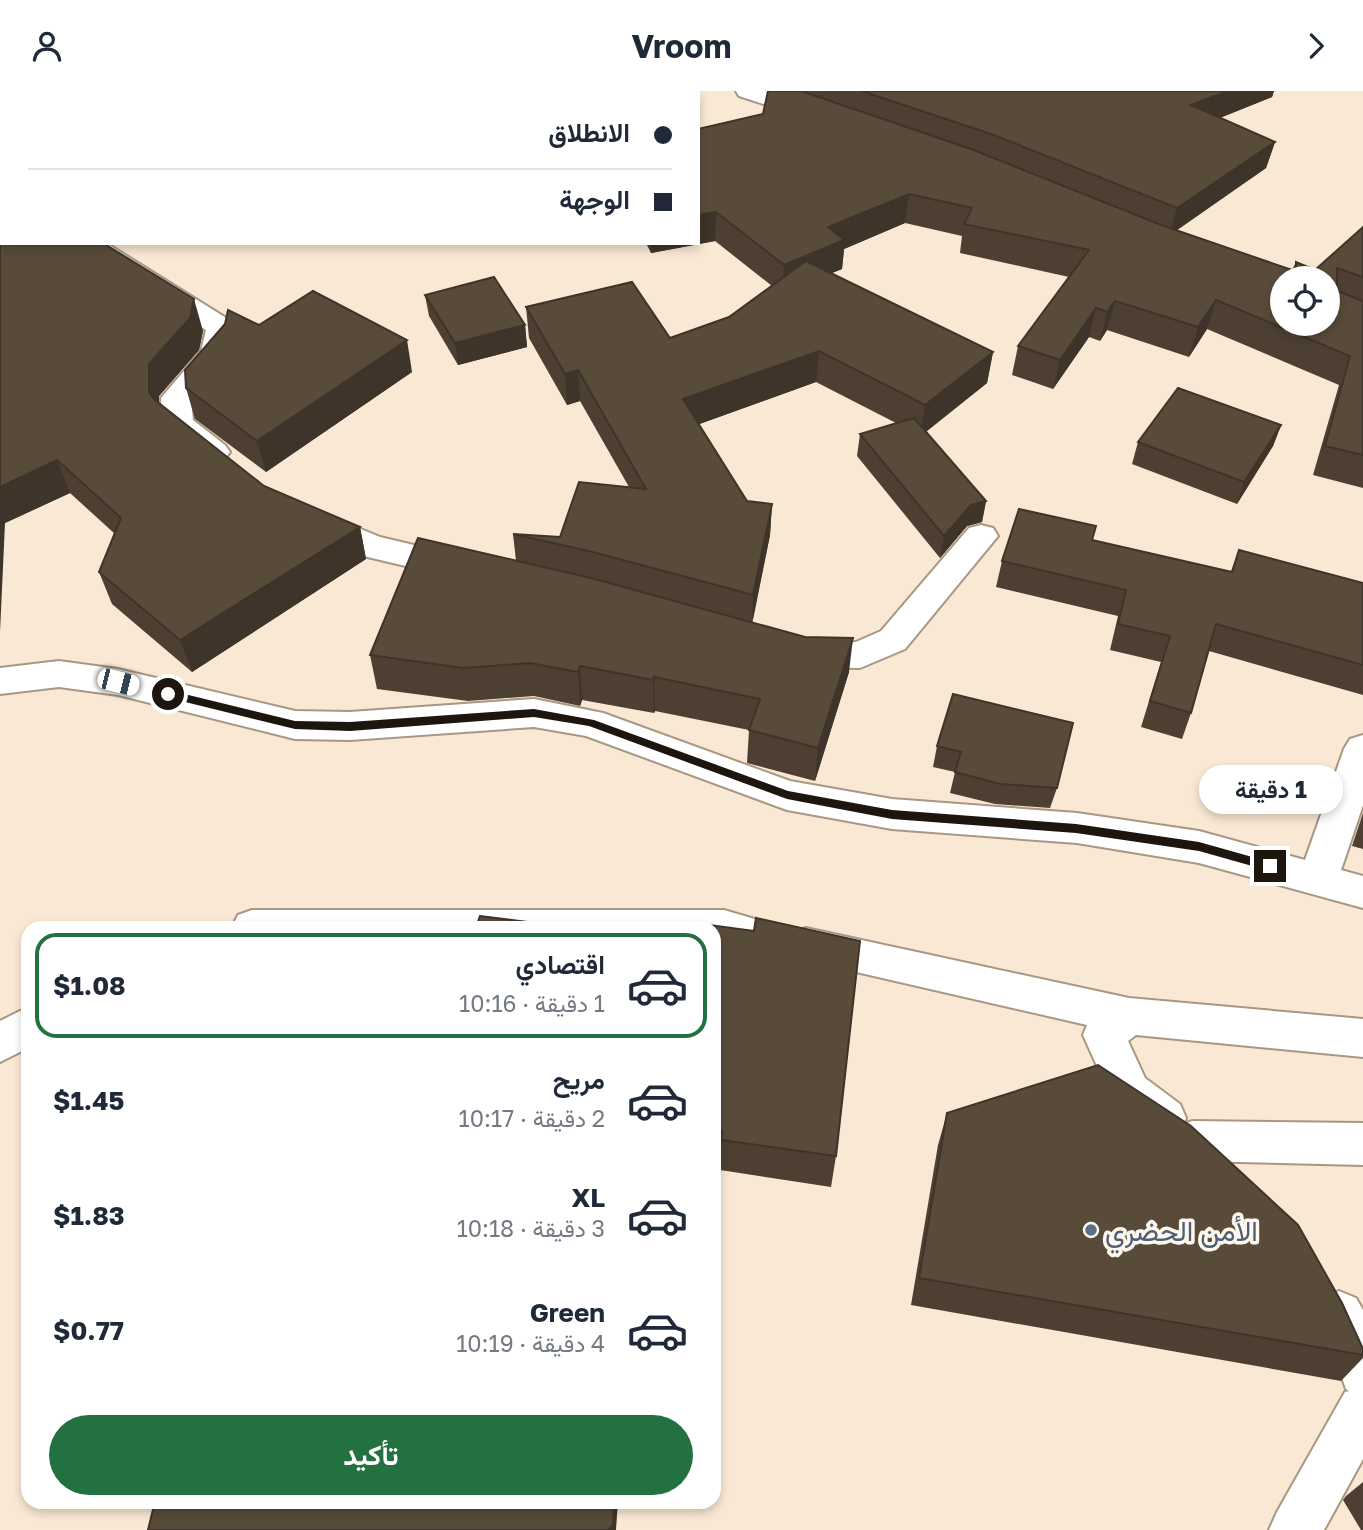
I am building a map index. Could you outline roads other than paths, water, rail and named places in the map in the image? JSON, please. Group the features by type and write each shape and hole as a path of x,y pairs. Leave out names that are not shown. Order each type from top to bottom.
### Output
{"street":[{"path":"748,91 834,119"},
{"path":"89,245 221,327 216,353 176,398 178,424 243,474"},
{"path":"286,507 371,547 489,573"},
{"path":"777,648 803,655 860,655 893,640 981,536"},
{"path":"0,681 60,674 118,682 295,725 350,726 534,713 590,723 787,795 892,814 1076,828 1199,847 1348,889 1363,750"},
{"path":"721,927 1129,1016 1363,1038"},
{"path":"1129,1016 1104,1035 1130,1092 1192,1141 1233,1179"},
{"path":"0,1043 21,1030"},
{"path":"1192,1141 1363,1144"},
{"path":"1320,1282 1354,1340 1363,1372"},
{"path":"1295,1530 1363,1410"}],"place":[{"name":"الأمن الحضري","path":"1091,1230"}]}
